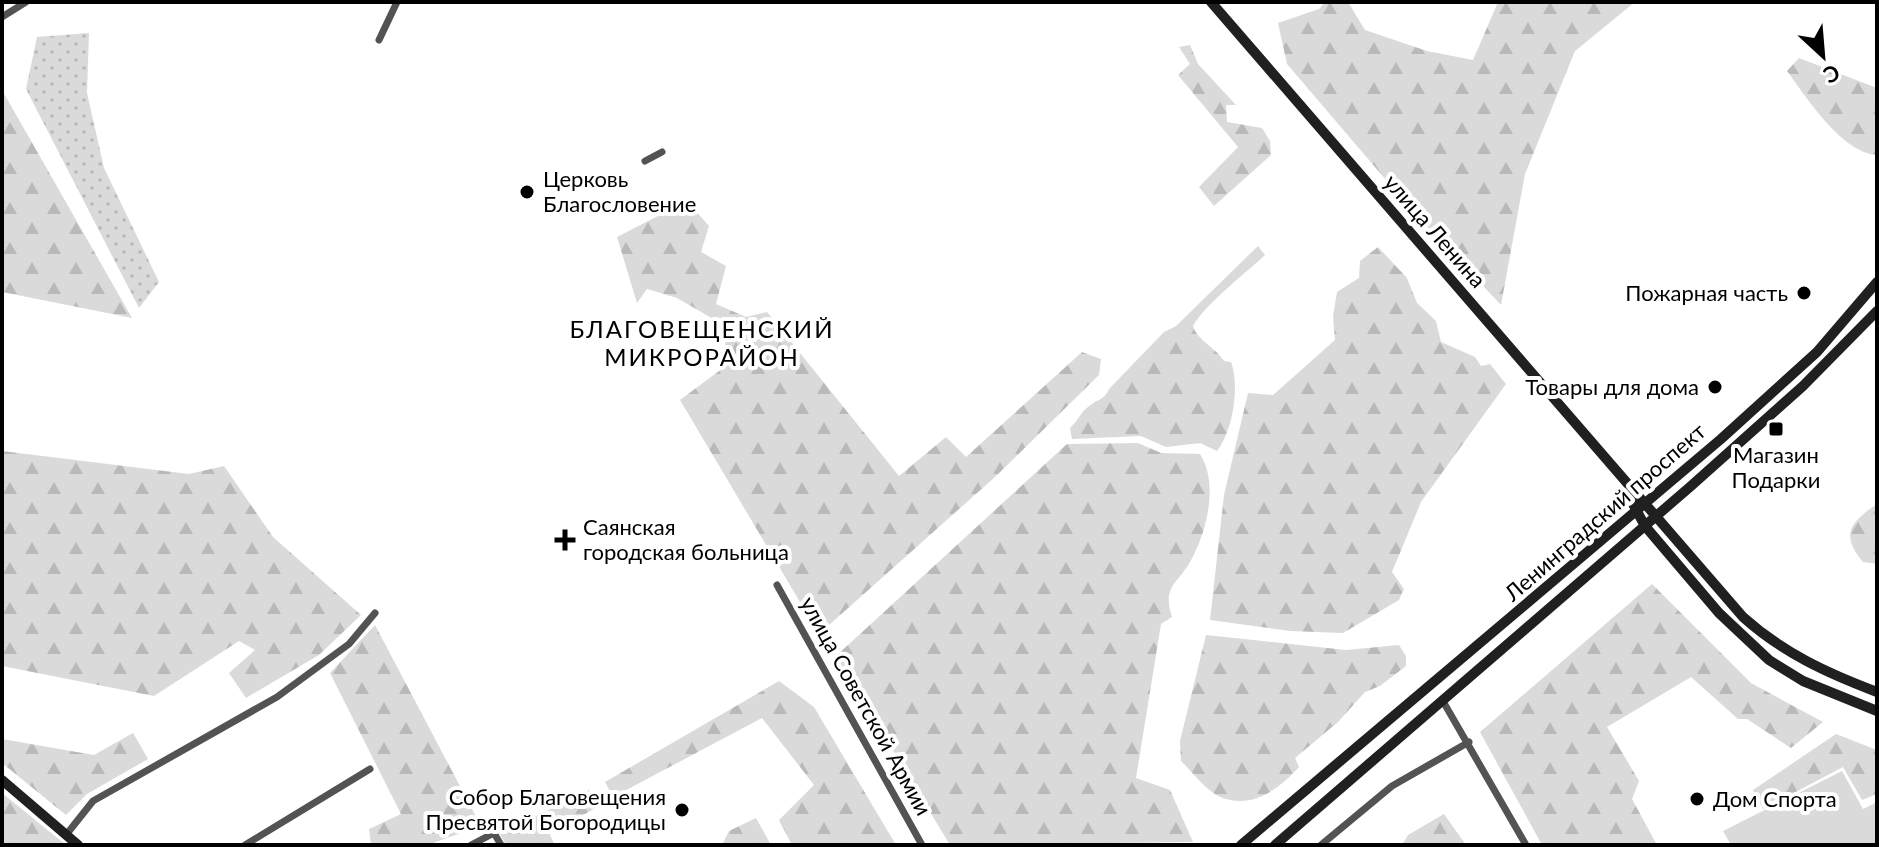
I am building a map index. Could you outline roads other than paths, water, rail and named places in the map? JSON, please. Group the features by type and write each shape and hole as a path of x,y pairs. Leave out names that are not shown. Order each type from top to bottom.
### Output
{"main road":[{"name":"улица Ленина","path":"1211,2 1743,617 1764,635 1816,669 1877,692"},
{"name":"Ленинградский проспект","path":"1241,845 1442,678 1793,375 1838,329 1877,282"},
{"name":"Ленинградский проспект","path":"1275,845 1444,703 1656,517 1803,386 1877,311"},
{"path":"1793,375 1803,386"},
{"name":"улица Ленина","path":"1629,485 1636,512 1645,526 1744,639 1769,660 1809,684 1877,711"},
{"path":"1809,684 1816,669"},
{"path":"1442,678 1455,693"},
{"path":"2,780 78,845"}],"street":[{"path":"2,17 26,2"},
{"path":"379,40 397,2"},
{"path":"645,161 662,152"},
{"name":"улица Советской Армии","path":"777,585 922,845"},
{"path":"66,835 93,801 277,697 349,644 375,613"},
{"path":"1444,703 1526,845"},
{"path":"1321,845 1392,786 1469,742"},
{"path":"245,845 370,769"},
{"path":"471,845 494,833 501,845"}],"place":[{"name":"Церковь Благословение","path":"527,192"},
{"name":"Пожарная часть","path":"1804,293"},
{"name":"Товары для дома","path":"1715,387"},
{"name":"Магазин Подарки","path":"1776,429"},
{"name":"Саянская городская больница","path":"565,540"},
{"name":"Дом Спорта","path":"1697,799"},
{"name":"Собор Благовещения Пресвятой Богородицы","path":"682,810"}],"district":[{"name":"БЛАГОВЕЩЕНСКИЙ МИКРОРАЙОН","path":"702,344"}]}
